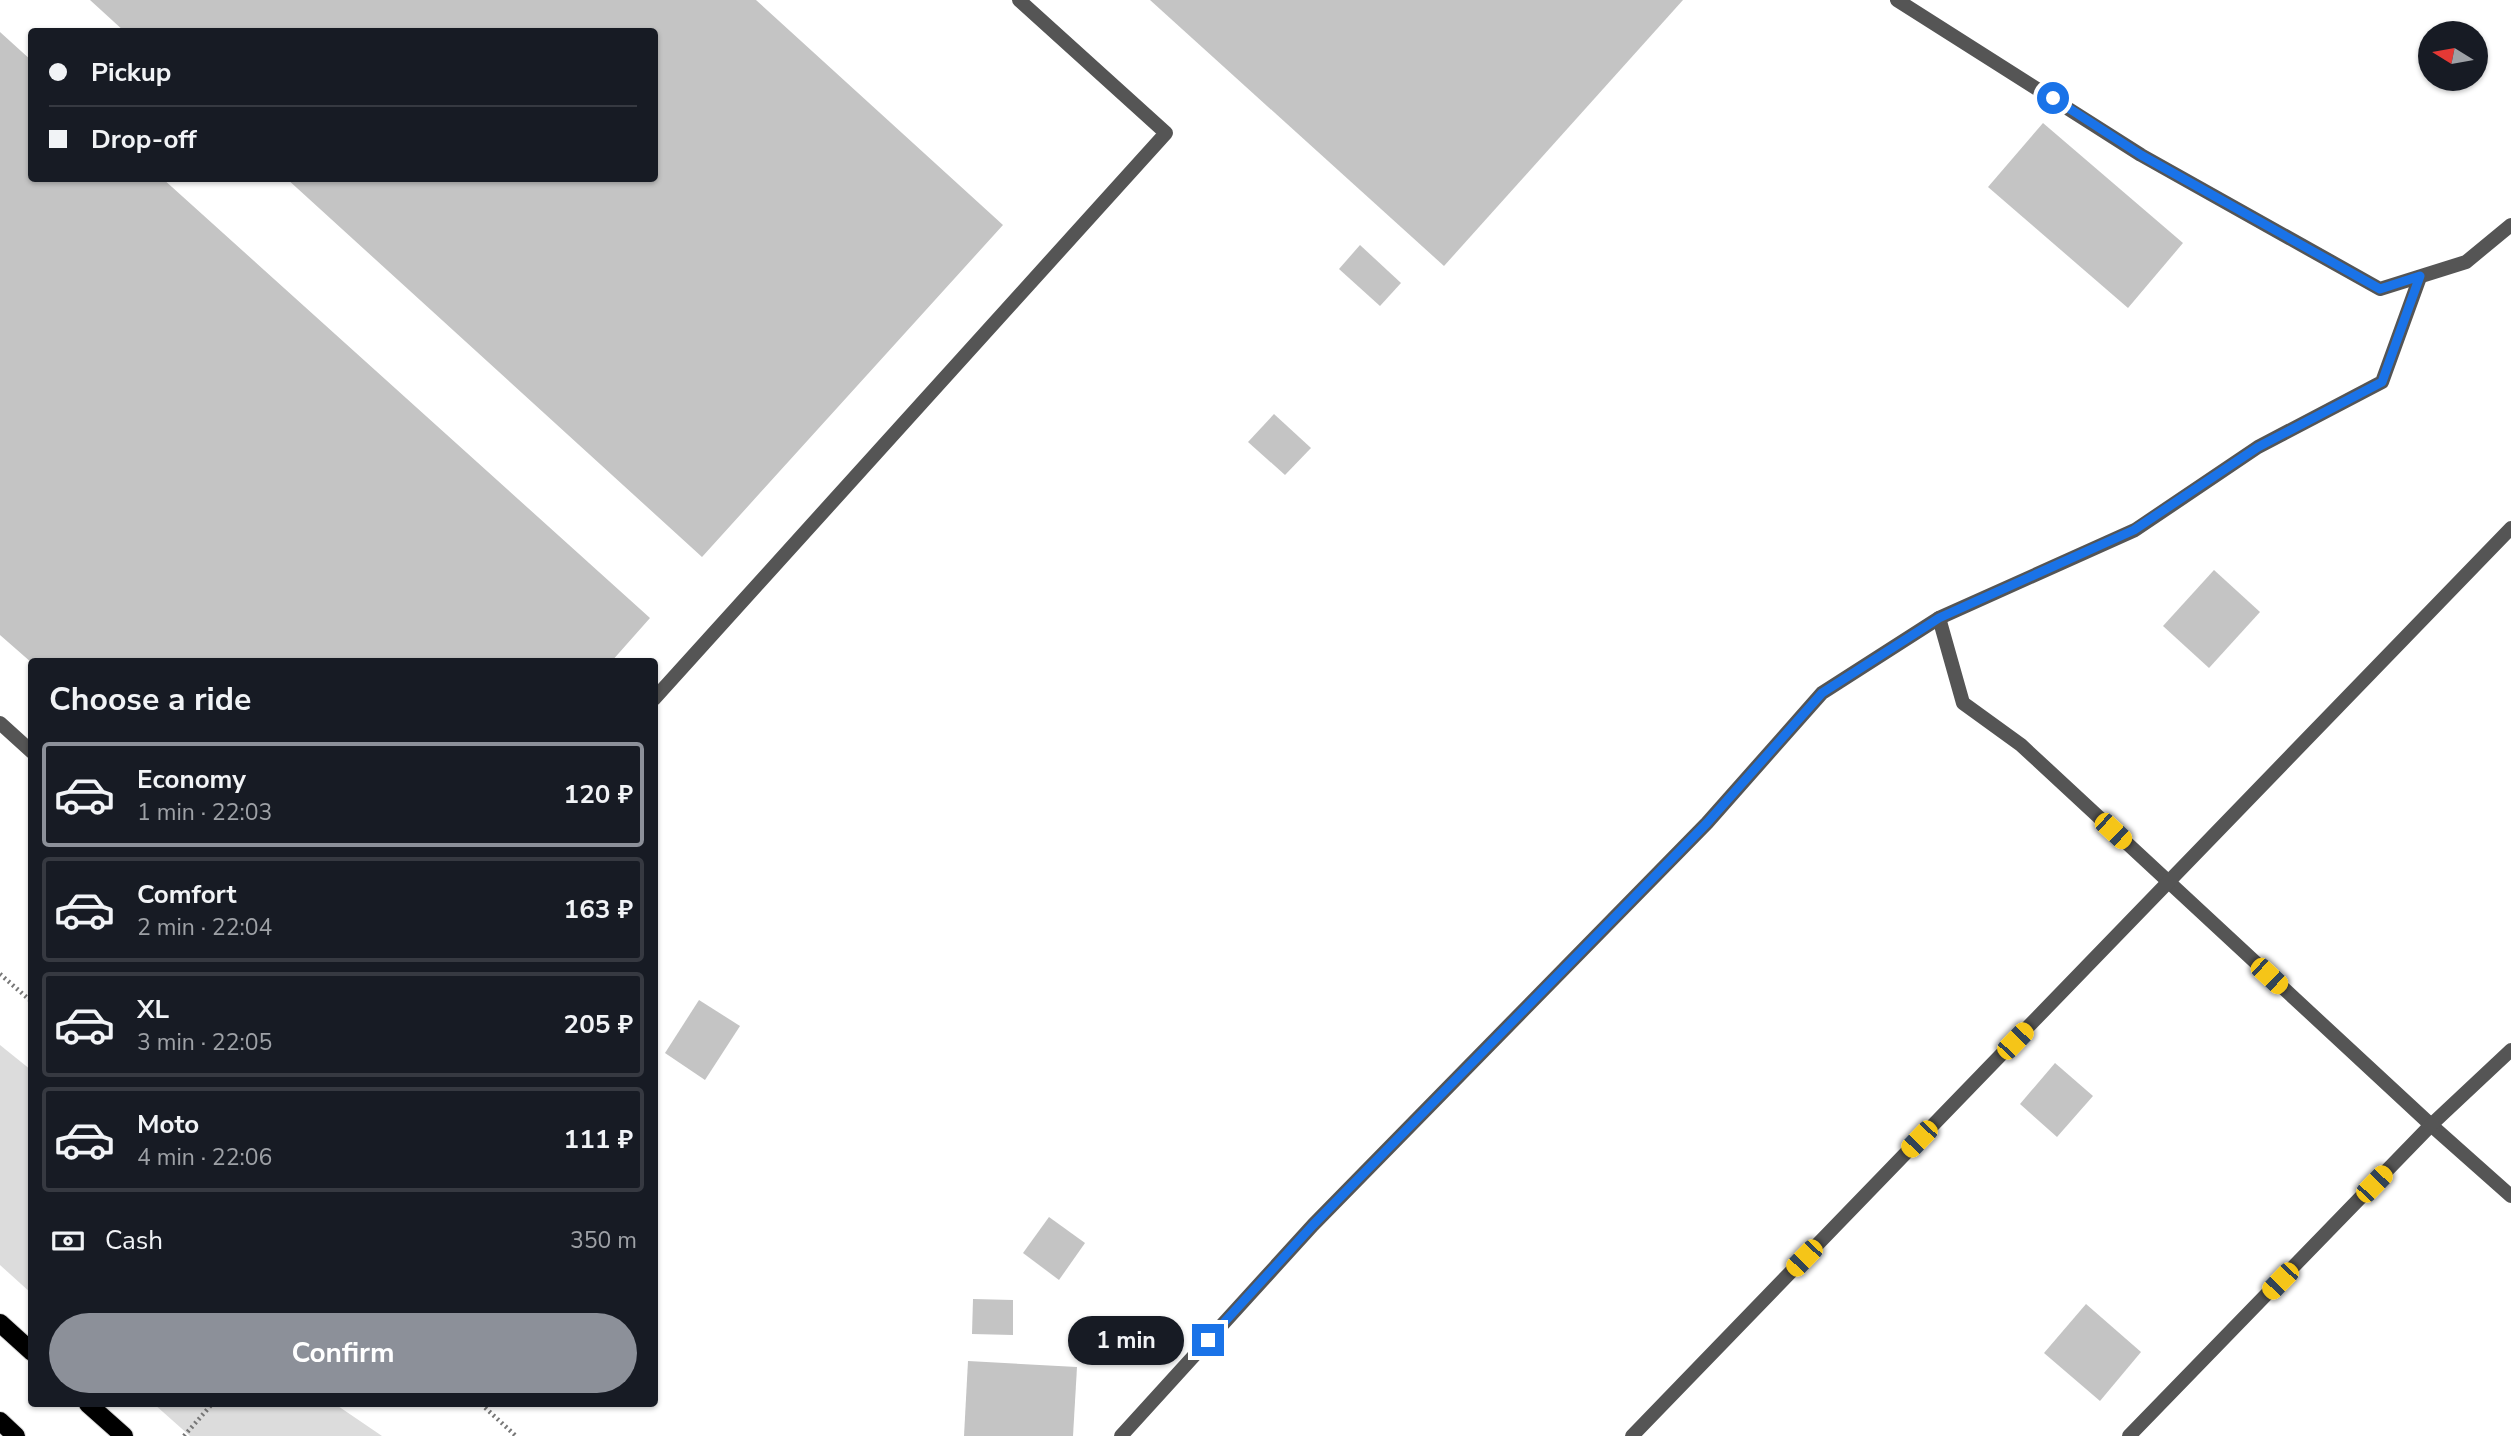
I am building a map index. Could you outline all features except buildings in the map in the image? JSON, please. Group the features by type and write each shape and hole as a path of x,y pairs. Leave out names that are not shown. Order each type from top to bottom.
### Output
{"main road":[{"path":"0,1324 28,1348"},
{"path":"92,1407 124,1436"},
{"path":"0,1421 16,1436"}],"lane":[{"path":"658,695 1166,133 1019,0"},
{"path":"1897,0 2141,155 2380,289 2466,262 2511,225"},
{"path":"1121,1436 1313,1225 1707,823 1822,693 1939,618 2134,530 2258,447 2382,382 2420,276"},
{"path":"1632,1436 2511,528"},
{"path":"1939,618 1963,703 2021,745 2511,1196"},
{"path":"0,723 28,748"},
{"path":"2129,1436 2431,1125 2511,1050"}],"path":[{"path":"0,974 28,998"},
{"path":"184,1436 209,1407"},
{"path":"484,1407 516,1436"}],"shaded area":[{"path":"0,1045 28,1068 28,1290 0,1265"},
{"path":"157,1407 339,1407 382,1436 190,1436"}],"route":[{"path":"1208,1340 1313,1225 1707,823 1822,693 1939,618 2134,530 2258,447 2382,382 2420,276 2380,289 2141,155 2053,98"}]}
